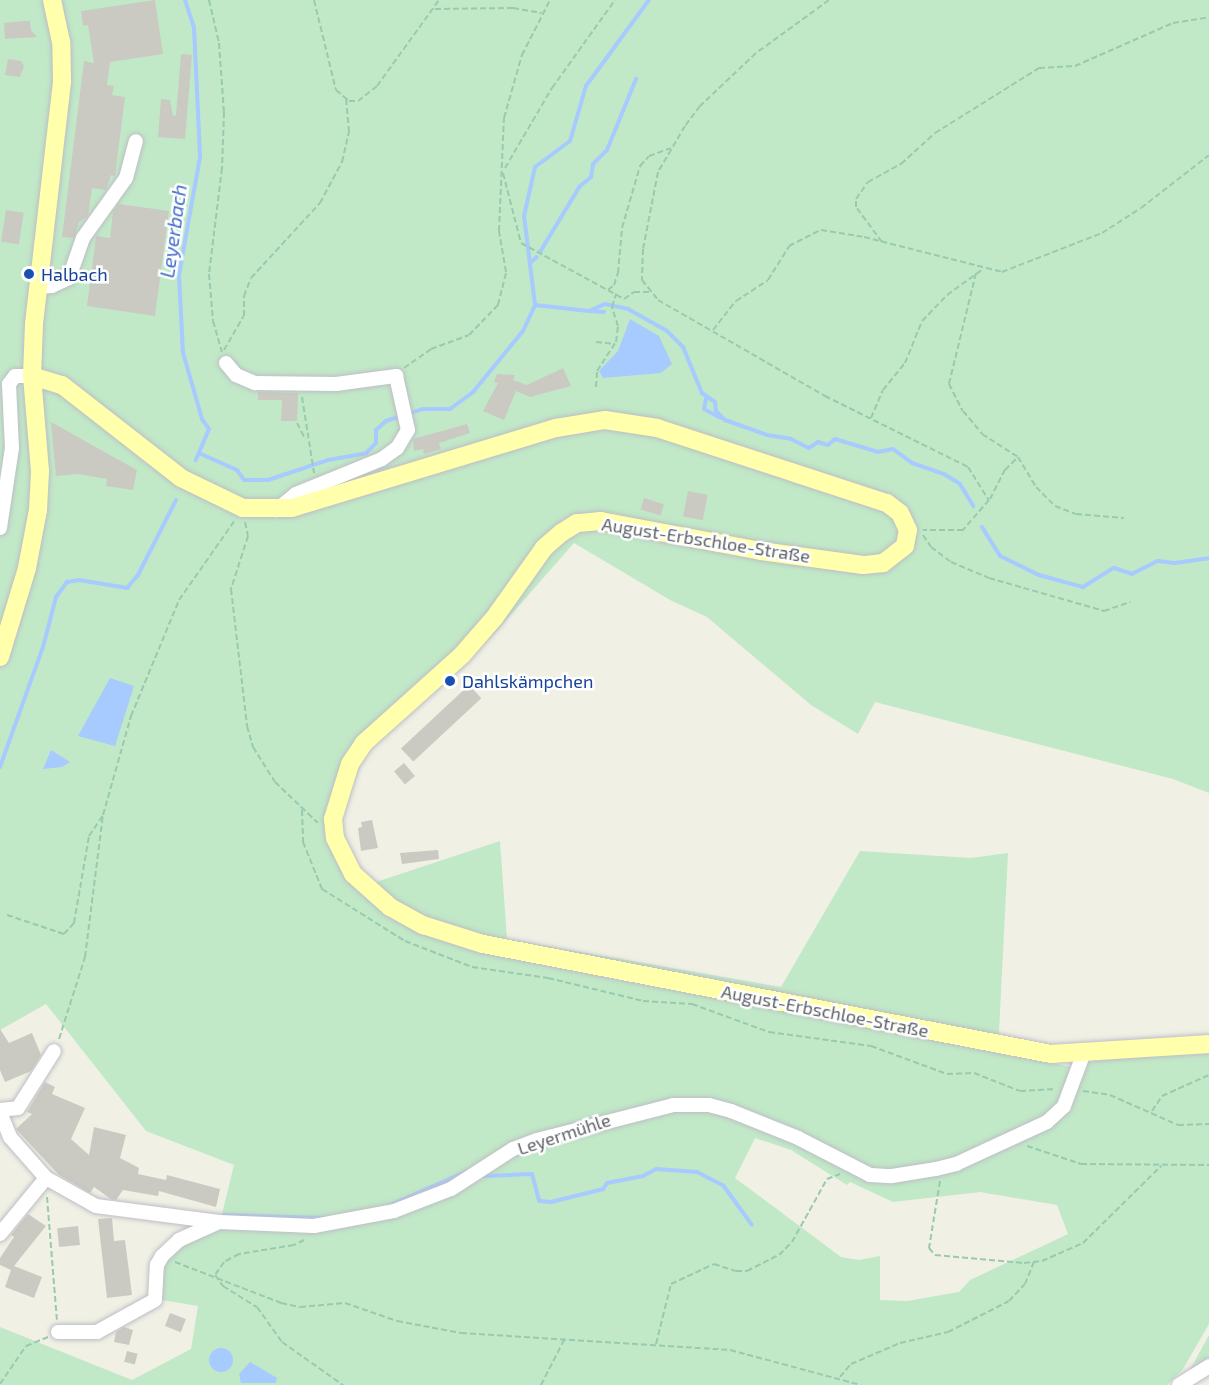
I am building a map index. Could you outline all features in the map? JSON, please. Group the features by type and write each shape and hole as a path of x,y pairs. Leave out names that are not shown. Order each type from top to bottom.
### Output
{"main road":[{"path":"0,657 34,539 40,471 32,376 38,287 62,81 61,42 52,0"},
{"name":"August-Erbschloe-Straße","path":"32,376 62,385 181,478 238,515 276,510 369,486 556,428 604,420 657,428 886,503 900,513 908,530 905,546 897,555 883,563 863,565 761,551 621,523 577,523 544,548 495,617 462,655 364,743 338,792 334,826 345,858 365,887 390,907 450,934 1012,1048 1083,1055 1209,1044"}],"street":[{"path":"38,287 52,286 69,278 83,238 126,178 135,141"},
{"path":"224,358 236,375 255,383 336,384 396,376 407,423 405,438 382,459 296,494 276,510"},
{"path":"0,528 6,504 12,448 9,384 15,376 32,376"},
{"path":"0,1111 18,1108 54,1051"},
{"name":"Leyermühle","path":"0,1111 10,1137 46,1178 96,1206 219,1222 307,1226 367,1219 394,1211 451,1189 513,1149 580,1126 673,1105 709,1105 731,1111 798,1138 850,1167 870,1175 918,1173 956,1164 1058,1113 1070,1090 1083,1055"},
{"path":"0,1234 46,1178"},
{"path":"58,1332 97,1332 155,1300 157,1265 162,1256 179,1240 219,1222"},
{"path":"1179,1385 1209,1366"}],"path":[{"path":"208,0 219,43 224,112 222,168 211,233 209,274 213,321 224,358"},
{"path":"314,0 336,90 346,99 358,101 378,86 439,0"},
{"path":"396,376 431,349 469,334 498,305 506,272 498,231 503,171 504,118 514,76 550,0"},
{"path":"615,0 552,88 503,171 517,235 523,244 624,299 634,292 650,292"},
{"path":"829,0 756,53 711,96 671,148 658,172 643,249 642,280 650,292 713,330 871,418 968,467 989,500"},
{"path":"434,9 513,8 542,13"},
{"path":"882,242 856,207 856,199 868,182 901,164 935,133 1039,68 1075,66 1173,23 1209,17"},
{"path":"224,358 244,316 244,296 251,278 320,203 342,162 349,132 346,99"},
{"path":"605,290 614,285 622,228 640,166 650,156 671,148"},
{"path":"713,330 736,302 768,280 789,246 821,230 882,242 1002,272 1102,233 1141,208 1209,155"},
{"path":"871,418 883,390 905,363 922,321 947,295 983,268"},
{"path":"976,273 949,384 963,411 982,434 1018,457 1046,499 1063,511 1124,518"},
{"path":"596,387 597,371 615,344 618,326 613,305 616,294"},
{"path":"596,342 615,344"},
{"path":"301,384 310,460 315,470"},
{"path":"297,423 307,441"},
{"path":"1018,457 1005,470 989,500 963,530 920,530 941,555 989,578 1104,611 1130,602"},
{"path":"54,1051 85,957 103,815 131,716 167,622 193,575 238,515 248,536 231,589 246,726 254,747 275,782 323,828 334,826"},
{"path":"6,915 64,934 74,923 89,836 103,815"},
{"path":"1152,1111 1162,1096 1209,1075"},
{"path":"1070,1090 1110,1095 1152,1111 1178,1125 1209,1124"},
{"path":"1011,1136 1032,1149 1043,1149 1081,1164 1209,1165"},
{"path":"942,1173 929,1248 935,1255 1034,1262 1083,1243 1161,1166"},
{"path":"656,1344 671,1284 714,1264 736,1271 747,1270 779,1255 792,1242 827,1179 850,1167"},
{"path":"0,1384 27,1346 58,1332 46,1178"},
{"path":"215,1275 224,1262 239,1254 303,1241 307,1226"},
{"path":"173,1261 215,1275 281,1303 300,1307 345,1303 428,1328 564,1341 656,1344 730,1350 840,1377 861,1385"},
{"path":"840,1377 850,1364 900,1343 948,1332 1009,1301 1025,1284 1034,1262"},
{"path":"215,1275 223,1286 257,1307 282,1342 343,1385"},
{"path":"540,1385 564,1341"}],"green space":[{"path":"0,0 1209,0 1209,793 1173,779 875,702 858,734 811,705 707,617 670,600 574,543 495,633 451,677 389,727 358,763 340,823 355,864 373,883 500,841 507,939 781,987 860,851 971,858 1008,853 998,1052 1082,1069 1086,1062 1209,1050 1209,1324 1183,1369 1167,1385 0,1385 0,1327 132,1380 191,1349 198,1306 156,1299 155,1271 169,1248 221,1218 234,1165 146,1131 46,1004 0,1030","holes":["755,1138 791,1150 847,1185 850,1182 893,1202 980,1192 1057,1205 1068,1234 970,1280 959,1292 907,1301 880,1300 880,1256 859,1260 841,1257 735,1178"]},
{"path":"1209,1335 1209,1360 1192,1370 1191,1368"}],"water":[{"path":"630,319 659,336 672,364 661,373 603,378 599,371 618,351"},
{"path":"110,678 134,686 115,746 78,736"},
{"path":"51,750 70,762 62,767 43,769"},
{"path":"221,1348 230,1351 233,1360 230,1369 221,1372 212,1369 209,1360 212,1351"},
{"path":"250,1362 277,1378 276,1383 241,1383 239,1374"}],"building":[{"path":"155,0 163,54 110,62 107,85 114,86 112,95 125,97 115,176 111,175 106,190 92,188 88,216 79,222 74,238 62,237 84,61 94,63 88,25 83,26 81,11"},
{"path":"30,21 31,30 37,37 5,39 4,23"},
{"path":"181,54 192,55 185,139 158,137 161,99 170,100 173,116 176,115"},
{"path":"8,59 21,61 24,66 20,77 5,75"},
{"path":"119,204 169,211 155,316 87,306 96,236 110,238 113,212"},
{"path":"6,210 24,213 19,244 1,242"},
{"path":"563,368 571,386 530,397 516,391 504,420 483,411 498,383 494,382 497,374 515,375 513,380 527,385"},
{"path":"258,392 298,393 297,421 281,421 282,400 258,400"},
{"path":"51,422 137,470 133,490 106,486 107,479 78,474 56,476"},
{"path":"467,424 470,433 439,443 441,449 424,454 423,449 414,451 413,439"},
{"path":"688,491 708,495 703,520 683,517"},
{"path":"644,498 664,504 661,516 640,509"},
{"path":"469,685 481,698 413,762 401,748"},
{"path":"404,763 415,776 405,784 394,771"},
{"path":"372,820 378,848 361,851 358,828 362,827 361,822"},
{"path":"438,850 439,859 402,864 400,853"},
{"path":"0,1029 9,1043 32,1033 41,1055 31,1071 5,1082 0,1070"},
{"path":"45,1082 55,1087 52,1094 85,1108 71,1139 89,1155 94,1127 126,1135 120,1158 139,1168 138,1174 166,1180 167,1175 220,1189 216,1207 159,1191 158,1196 123,1190 116,1200 111,1199 94,1187 90,1193 59,1175 16,1129 32,1114 27,1112"},
{"path":"28,1214 46,1226 14,1266 42,1277 34,1298 5,1287 11,1270 0,1265 0,1258 14,1237 11,1235"},
{"path":"112,1218 114,1241 125,1240 132,1295 107,1298 98,1219"},
{"path":"78,1226 80,1245 59,1247 57,1228"},
{"path":"170,1313 186,1319 181,1332 165,1326"},
{"path":"124,1327 133,1330 129,1345 114,1342 116,1332"},
{"path":"127,1351 138,1354 135,1364 124,1362"}],"waterway":[{"name":"Leyerbach","path":"185,0 194,28 200,157 179,275 183,353 202,419 209,429 196,460"},
{"path":"201,454 237,470 244,480 268,480 328,460 366,453 376,443 376,430 386,421 423,409 450,409 473,392 523,331 535,305 524,216 535,167 570,141 586,86 649,0"},
{"path":"540,252 580,186 591,177 593,164 607,150 636,79"},
{"path":"530,263 537,257"},
{"path":"535,305 589,311 605,304 628,309 667,331 683,347 702,393 715,402 716,411 725,420 767,435 791,439 809,448 818,442 828,445 835,439 878,452 893,449 912,463 944,474 960,484 973,506"},
{"path":"590,311 604,312"},
{"path":"706,399 704,409 721,418"},
{"name":"Leyerbach","path":"0,767 43,647 56,597 67,582 79,580 127,588 138,575 176,500"},
{"path":"982,527 1000,556 1039,575 1083,587 1114,568 1132,574 1158,561 1175,563 1209,558"},
{"path":"484,1176 532,1174 539,1201 551,1202 603,1189 607,1183 643,1176 656,1169 697,1172 723,1185 752,1225"},
{"path":"388,1206 468,1171"},
{"path":"224,1215 325,1218"}],"place":[{"name":"Halbach","path":"29,274"},
{"name":"Dahlskämpchen","path":"450,681"}]}
